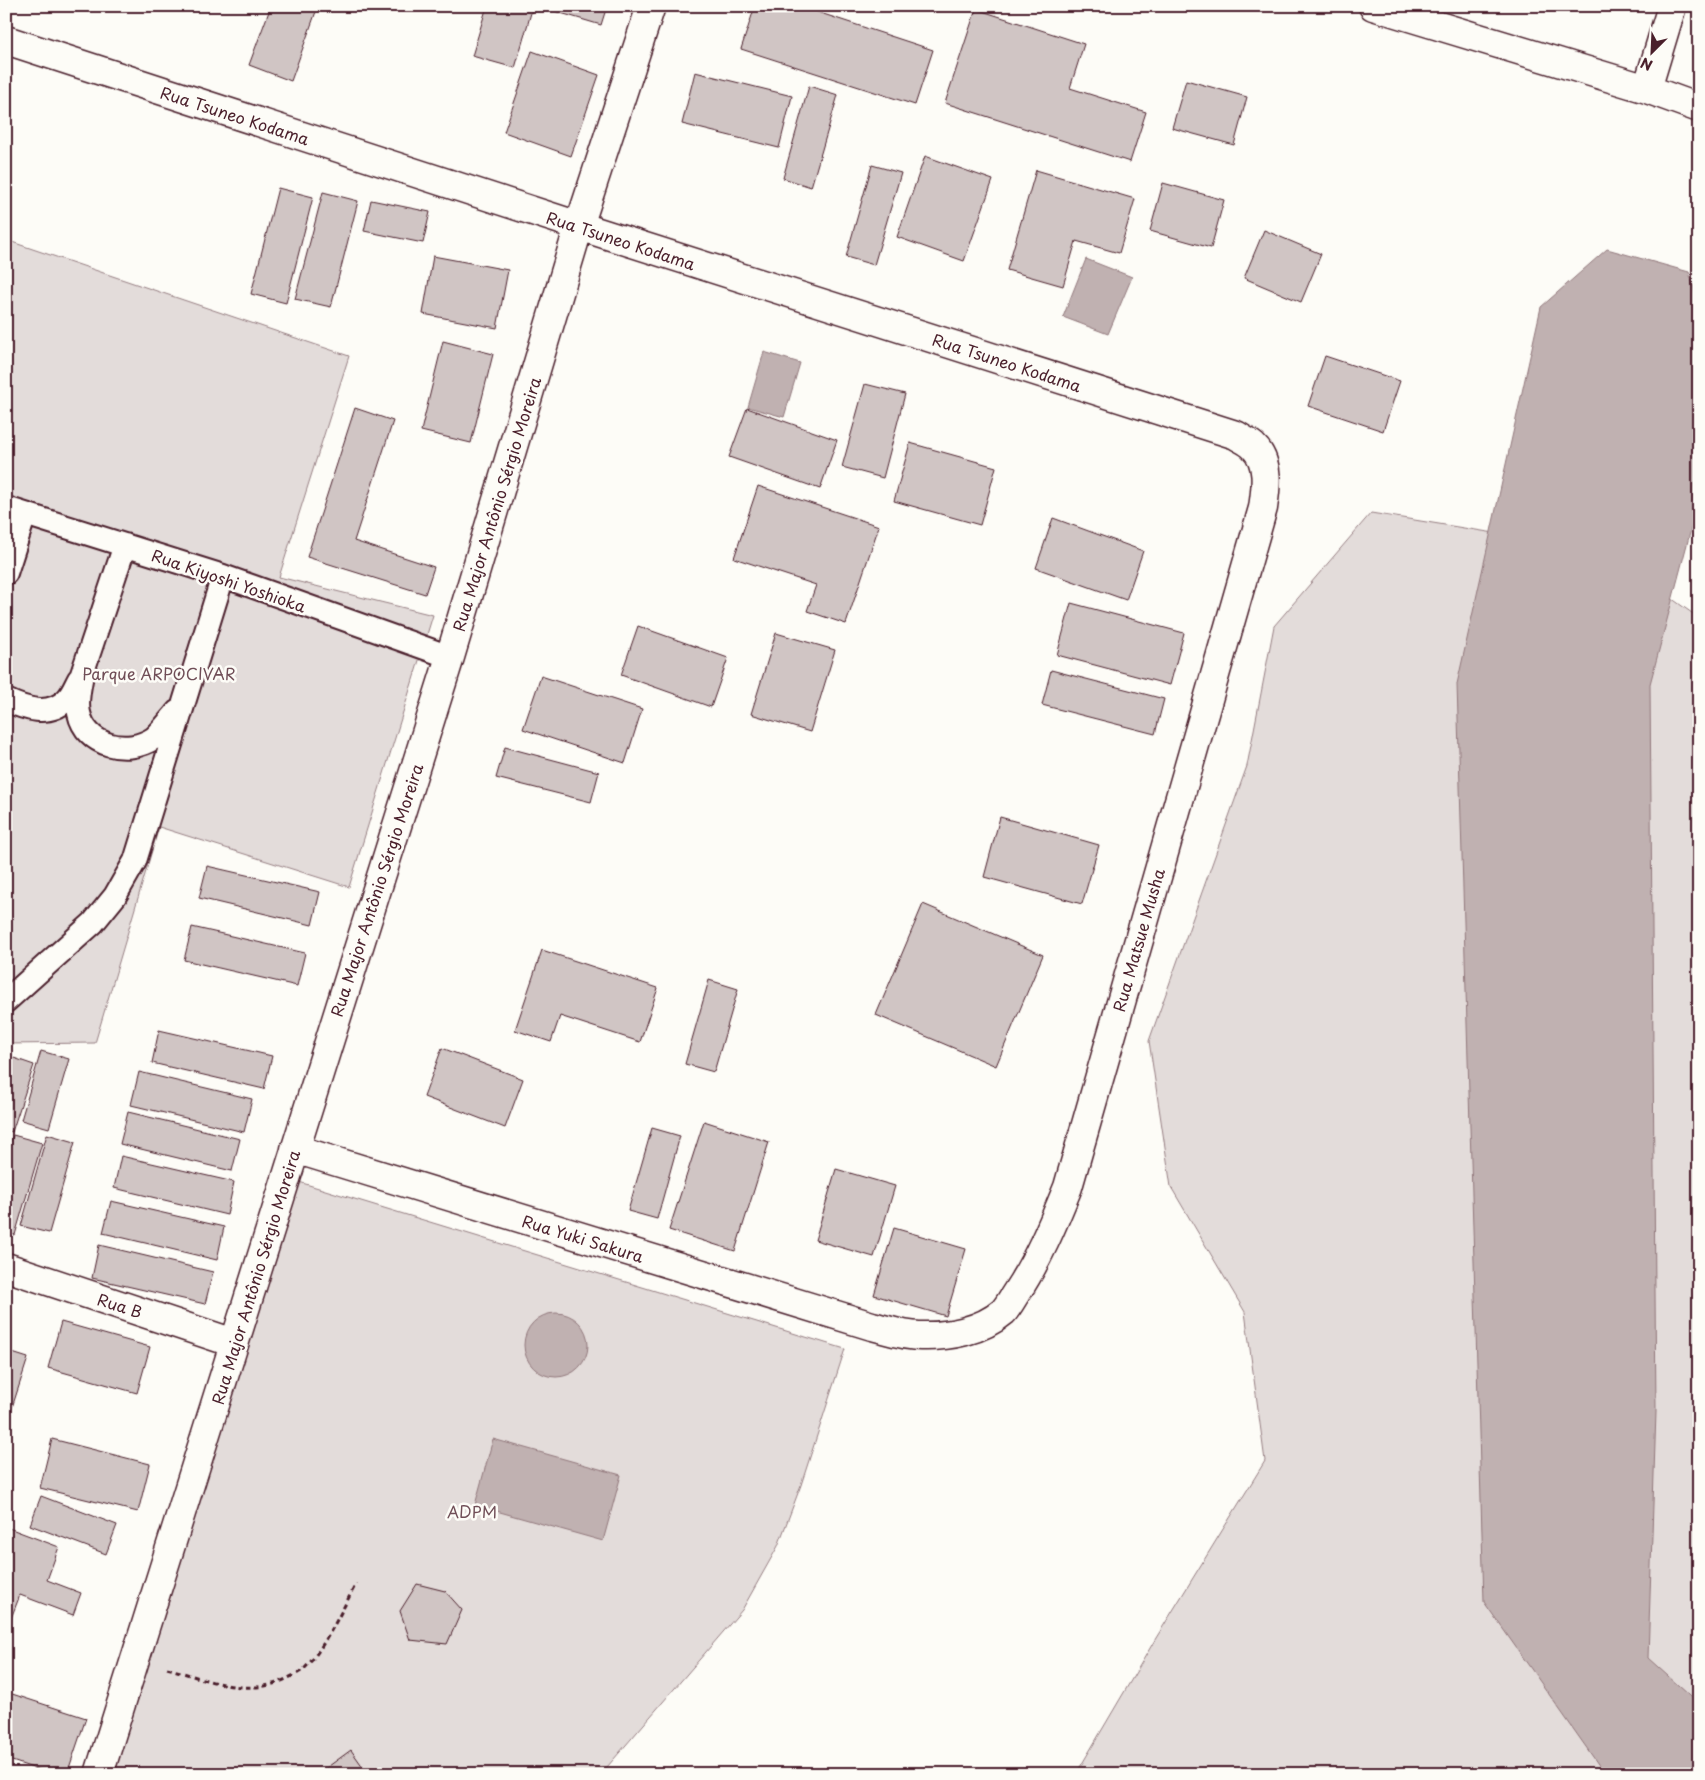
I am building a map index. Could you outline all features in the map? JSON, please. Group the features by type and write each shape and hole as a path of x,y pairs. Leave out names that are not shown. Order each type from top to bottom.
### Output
{"street":[{"name":"Rua Major Antônio Sérgio Moreira","path":"99,1774 450,657 579,226 651,6"},
{"path":"1373,6 1646,89 1699,108"},
{"path":"1646,89 1672,6"},
{"name":"Rua Tsuneo Kodama","path":"6,40 579,226 1236,435"},
{"name":"Rua Matsue Musha","path":"872,1326 920,1336 959,1332 984,1325 1004,1311 1033,1267 1056,1217 1068,1187 1263,508 1267,483 1263,461 1254,447 1236,435"},
{"name":"Rua Yuki Sakura","path":"295,1150 872,1326"},
{"name":"Rua B","path":"6,1267 234,1343"}],"lane":[{"name":"Rua Kiyoshi Yoshioka","path":"16,511 223,576 450,657"},
{"path":"6,573 16,511"},
{"path":"125,545 82,674 78,696 79,713 85,728 94,738 105,744 125,747 154,738 182,706"},
{"path":"6,1001 93,923 115,896 134,861 223,576"},
{"path":"6,700 18,706 35,710 49,710 59,706 67,699 82,674"}],"path":[{"path":"135,1659 230,1686 257,1688 283,1681 304,1669 320,1647 356,1584"}],"green space":[{"name":"Parque ARPOCIVAR","path":"6,240 349,356 279,577 433,615 349,887 159,827 95,1043 6,1044"},
{"path":"1371,513 1513,536 1654,586 1699,618 1699,1774 1076,1774 1156,1638 1265,1461 1245,1312 1171,1187 1149,1041 1247,766 1274,626"},
{"name":"ADPM","path":"299,1182 845,1349 801,1485 778,1546 742,1610 601,1774 112,1774"}],"shaded area":[{"path":"1607,249 1689,272 1699,305 1699,499 1650,684 1656,1412 1648,1658 1699,1704 1699,1774 1605,1774 1484,1602 1457,684 1541,307"},
{"path":"1086,259 1132,277 1108,334 1063,317"},
{"path":"764,352 800,363 784,417 748,407"},
{"path":"550,1313 562,1313 579,1322 586,1333 588,1345 586,1357 579,1368 562,1377 550,1377 538,1372 529,1363 524,1351 524,1339 529,1327 538,1318"},
{"path":"493,1439 621,1475 603,1541 475,1505"}],"building":[{"path":"271,6 318,6 291,81 249,65"},
{"path":"487,6 533,6 515,68 472,56"},
{"path":"537,6 607,6 601,25"},
{"path":"755,6 799,6 933,50 915,105 741,49"},
{"path":"976,9 1084,44 1070,88 1146,112 1130,162 945,103"},
{"path":"532,51 599,75 571,156 504,132"},
{"path":"695,72 792,96 779,148 682,124"},
{"path":"1186,80 1247,97 1234,145 1172,128"},
{"path":"809,86 838,95 811,187 783,178"},
{"path":"925,156 993,180 964,261 897,237"},
{"path":"872,165 901,173 874,265 846,257"},
{"path":"1036,170 1135,199 1119,253 1076,241 1063,286 1007,270"},
{"path":"1163,183 1224,200 1211,248 1150,231"},
{"path":"278,188 313,197 286,303 251,294"},
{"path":"323,192 358,201 331,307 295,299"},
{"path":"371,200 430,212 423,243 364,231"},
{"path":"1264,230 1321,254 1301,302 1244,278"},
{"path":"433,256 508,270 497,328 423,314"},
{"path":"443,341 493,354 471,443 421,431"},
{"path":"1325,356 1400,381 1383,431 1308,406"},
{"path":"865,384 905,394 883,478 842,467"},
{"path":"355,408 393,421 354,541 434,567 425,594 307,557"},
{"path":"747,408 837,440 820,489 729,457"},
{"path":"910,443 996,467 980,525 894,501"},
{"path":"758,486 879,526 846,624 807,611 816,585 734,558"},
{"path":"1053,518 1143,551 1126,600 1036,568"},
{"path":"1071,603 1184,633 1170,685 1057,655"},
{"path":"638,626 728,658 711,707 621,675"},
{"path":"776,633 835,650 810,732 751,714"},
{"path":"1051,670 1164,699 1155,734 1042,705"},
{"path":"541,676 642,709 625,763 523,729"},
{"path":"505,747 599,772 591,802 496,778"},
{"path":"1000,817 1099,845 1082,904 984,877"},
{"path":"207,866 320,892 312,925 199,898"},
{"path":"923,904 1043,955 996,1066 876,1015"},
{"path":"192,927 305,953 297,986 184,960"},
{"path":"542,950 658,988 640,1042 560,1016 551,1042 515,1030"},
{"path":"709,980 738,989 714,1072 685,1064"},
{"path":"159,1030 272,1056 264,1089 152,1063"},
{"path":"442,1048 523,1079 505,1128 424,1097"},
{"path":"41,1051 69,1059 49,1128 21,1120"},
{"path":"8,1056 34,1065 12,1132 6,1130 6,1063"},
{"path":"139,1072 252,1099 244,1132 131,1105"},
{"path":"128,1112 240,1139 232,1171 120,1144"},
{"path":"704,1121 769,1142 735,1251 669,1230"},
{"path":"652,1128 680,1136 657,1219 628,1211"},
{"path":"47,1134 75,1142 49,1233 21,1226"},
{"path":"13,1135 42,1143 15,1235 6,1233 6,1158"},
{"path":"121,1156 234,1182 227,1215 114,1188"},
{"path":"836,1169 895,1186 874,1257 815,1240"},
{"path":"111,1201 224,1227 217,1260 103,1233"},
{"path":"894,1228 966,1249 946,1316 874,1295"},
{"path":"99,1245 213,1272 205,1304 92,1278"},
{"path":"61,1322 150,1347 137,1393 48,1368"},
{"path":"6,1351 28,1358 6,1426"},
{"path":"52,1439 150,1464 138,1512 40,1488"},
{"path":"41,1496 117,1525 106,1554 30,1525"},
{"path":"6,1527 59,1547 47,1580 81,1593 73,1615 20,1595 6,1631"},
{"path":"417,1584 445,1591 462,1610 447,1644 410,1640 400,1611"},
{"path":"6,1692 86,1718 67,1774 51,1774 6,1759"},
{"path":"351,1750 368,1774 318,1774"}]}
